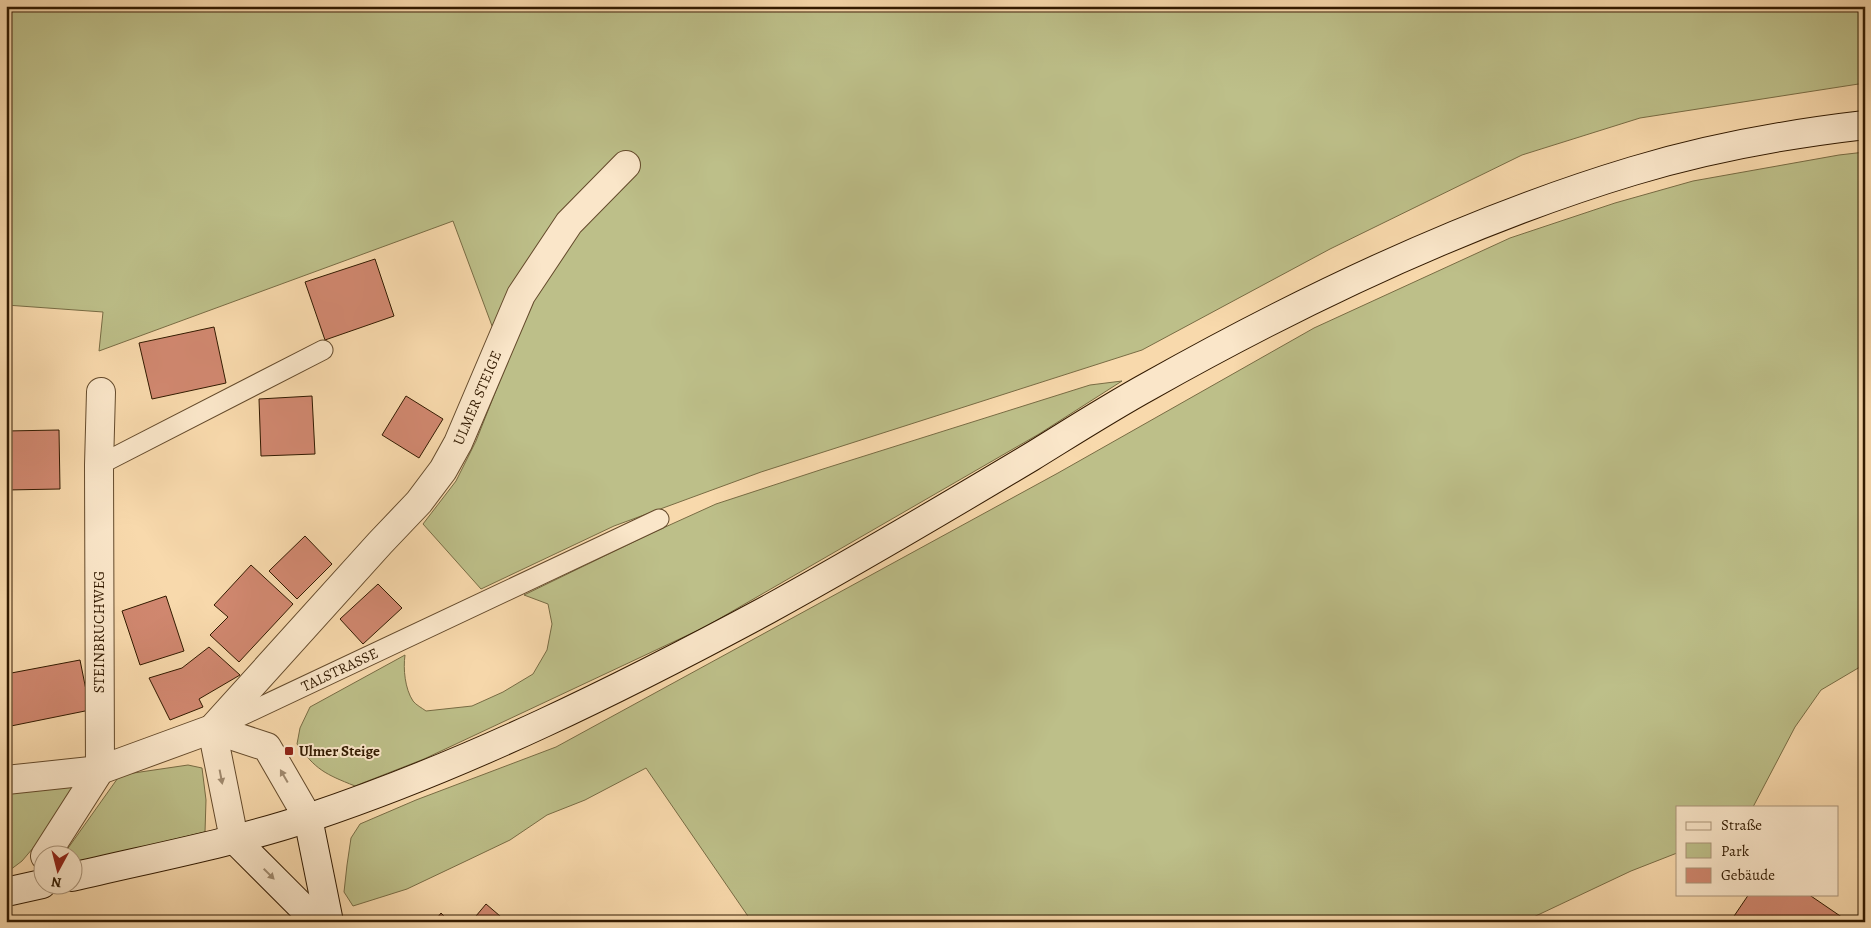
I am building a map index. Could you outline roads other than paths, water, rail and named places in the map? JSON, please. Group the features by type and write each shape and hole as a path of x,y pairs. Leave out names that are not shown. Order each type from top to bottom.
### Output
{"street":[{"path":"82,875 234,839 308,818 411,781 519,735 763,612 888,542 1147,387 1341,286 1539,202 1637,170 1741,145 1808,132 1865,125"},
{"name":"ULMER STEIGE","path":"212,730 419,502 443,470 458,443 521,295 569,223 626,165"},
{"name":"STEINBRUCHWEG","path":"100,770 99,465 101,392"},
{"path":"317,922 234,839 212,730 267,747 308,818 329,922"},
{"name":"TALSTRASSE","path":"6,780 100,770 212,730"},
{"path":"51,846 100,770"},
{"path":"24,888 32,875"}],"lane":[{"path":"99,465 323,350"},
{"name":"TALSTRASSE","path":"212,730 659,519"}],"place":[{"name":"Ulmer Steige","path":"289,751"}]}
